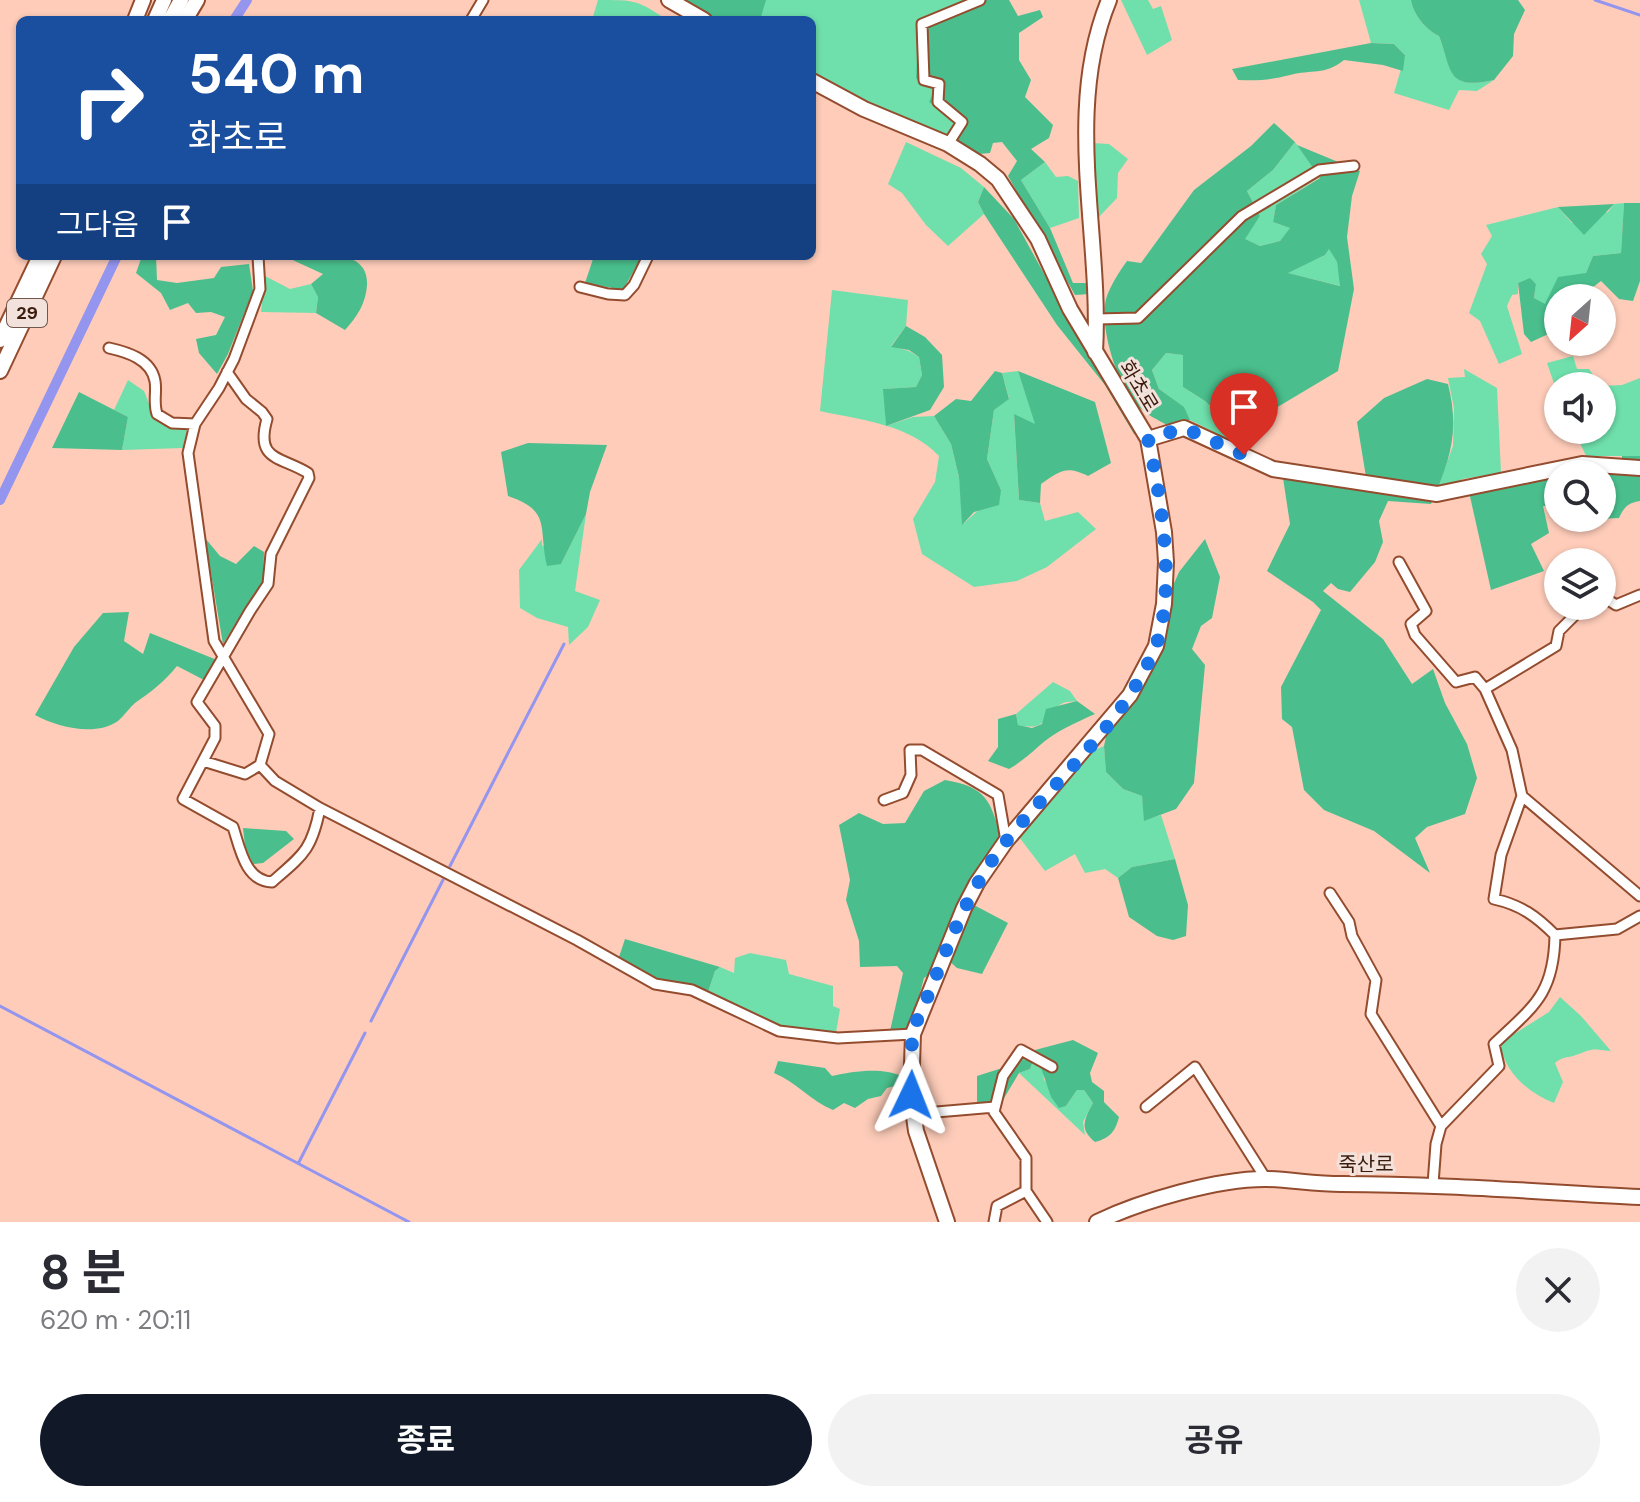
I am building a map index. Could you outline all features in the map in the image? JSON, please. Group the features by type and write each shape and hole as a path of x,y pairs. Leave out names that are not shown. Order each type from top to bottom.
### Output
{"street":[{"path":"669,0 697,16"},
{"path":"948,144 962,122 938,102 939,84 924,80 922,24 980,0"},
{"path":"1095,352 1097,319 1086,154 1086,98 1091,61 1109,0"},
{"name":"화초로","path":"816,83 864,109 948,144 998,179 1038,239 1070,309 1148,439 1184,428 1273,469 1437,494 1582,464 1640,468"},
{"path":"1097,319 1138,318 1242,216 1319,170 1354,166"},
{"name":"29","path":"0,340 38,260"},
{"name":"29","path":"0,371 52,260"},
{"path":"203,761 245,774 260,765 269,734 214,641 188,453 195,424 227,372 260,289 258,260"},
{"path":"580,287 625,295 634,285 646,260"},
{"path":"109,348 129,353 148,365 155,381 153,403 157,414 172,423 195,424"},
{"path":"227,372 246,399 267,419 262,437 265,450 278,460 308,473 309,478 271,554 268,584 202,689 197,702 215,726 215,738 183,799 233,827 250,872 265,882 272,882 310,846 320,808"},
{"path":"947,1222 916,1131 911,1095 913,1034 977,883 1006,841 1130,695 1156,646 1164,604 1166,562 1148,439"},
{"path":"1399,562 1426,611 1411,624 1415,635 1456,682 1475,677 1485,689 1512,750 1522,796 1501,855 1494,899 1517,904 1536,916 1555,935 1555,964 1547,986 1532,1007 1494,1044 1499,1066 1441,1126 1436,1144 1433,1184"},
{"path":"1616,605 1640,595"},
{"path":"1485,689 1556,646 1559,631 1568,620"},
{"path":"884,800 903,793 911,775 910,750 922,750 998,795 1006,841"},
{"path":"260,765 275,781 320,808 577,940 655,984 692,990 779,1031 838,1038 913,1034"},
{"path":"1522,796 1640,896"},
{"path":"1330,893 1349,922 1352,936 1376,980 1371,1014 1441,1126"},
{"path":"1555,935 1617,929 1640,916"},
{"path":"1047,1222 1026,1191 1026,1158 994,1112 1003,1076 1021,1050 1052,1067"},
{"path":"1146,1107 1195,1067 1266,1179"},
{"path":"913,1114 995,1107"},
{"name":"죽산로","path":"1097,1222 1125,1208 1201,1188 1266,1179 1323,1184 1433,1184 1482,1190 1640,1197"},
{"path":"994,1222 997,1206 1026,1191"}],"green space":[{"path":"598,0 620,0 636,2 661,16 593,16"},
{"path":"674,0 971,0 936,87 957,122 949,136 879,110 816,78 816,16 704,16"},
{"path":"679,0 766,0 761,16 684,16"},
{"path":"971,0 1009,0 1018,16 1040,10 1043,17 1019,33 1019,60 1031,80 1025,97 1053,125 1049,138 1031,149 1045,162 1021,180 1050,228 1073,283 1087,283 1089,294 1075,295 1008,176 1017,161 1002,142 993,143 990,153 979,154 949,136 957,122 929,102 936,87 922,86 916,78 919,23"},
{"path":"1121,0 1148,0 1153,9 1161,6 1172,40 1147,55"},
{"path":"1359,0 1411,0 1421,21 1439,36 1449,67 1459,80 1478,83 1494,80 1477,91 1459,90 1449,110 1394,93 1405,55 1394,44 1371,43"},
{"path":"1411,0 1518,0 1525,10 1514,34 1513,56 1494,80 1478,83 1458,80 1449,67 1439,36 1421,21"},
{"path":"1371,43 1394,44 1405,55 1403,71 1344,60 1324,70 1270,79 1238,80 1232,69"},
{"path":"1274,123 1295,142 1273,170 1247,191 1260,216 1245,239 1260,246 1280,241 1290,228 1273,222 1276,205 1320,178 1297,145 1360,171 1352,196 1347,237 1354,289 1338,371 1237,431 1205,401 1183,387 1183,355 1166,353 1152,370 1159,389 1184,407 1190,420 1169,426 1140,408 1123,384 1107,340 1106,299 1127,261 1141,263 1194,190 1251,146","holes":["1329,249 1337,262 1340,286 1288,273 1325,255"]},
{"path":"906,142 961,168 984,187 978,202 984,214 948,246 926,225 902,193 888,184"},
{"path":"1295,142 1320,177 1276,205 1273,222 1291,228 1280,241 1260,246 1244,239 1260,216 1247,191 1273,170"},
{"path":"1092,143 1109,144 1128,159 1118,173 1117,198 1099,217"},
{"path":"1045,162 1056,177 1068,176 1078,181 1079,218 1050,228 1021,180"},
{"path":"984,187 1014,219 1082,343 1139,433 1134,434 1105,385 1057,325 984,214 978,202"},
{"path":"1624,203 1621,253 1593,256 1586,273 1572,284 1544,284 1544,304 1534,298 1536,284 1530,279 1518,283 1518,294 1512,295 1507,306 1522,354 1499,364 1480,321 1469,313 1487,264 1481,254 1492,236 1486,225 1558,207 1572,223 1608,212 1614,204"},
{"path":"1624,203 1640,203 1640,281 1633,301 1616,296 1616,284 1601,281 1597,284 1555,284 1558,277 1586,273 1593,256 1621,253"},
{"path":"1614,204 1584,235 1558,207"},
{"path":"1329,248 1337,262 1341,286 1287,273 1325,255"},
{"path":"141,260 156,260 157,280 177,283 214,278 221,267 249,264 253,291 217,374 199,353 196,339 216,335 225,317 211,312 196,313 188,303 170,310 161,293 136,273"},
{"path":"293,260 352,260 365,272 365,298 345,330 316,313 318,297 311,284 323,274"},
{"path":"593,260 640,260 623,290 585,283"},
{"path":"265,276 290,289 311,284 318,297 316,313 261,312"},
{"path":"1530,278 1536,284 1534,298 1544,303 1544,336 1531,342 1524,334 1518,283"},
{"path":"832,290 908,300 906,326 891,346 919,357 922,375 916,387 884,389 886,426 820,411"},
{"path":"906,326 925,337 942,355 944,387 930,410 886,426 883,389 916,387 922,375 919,357 909,350 891,347"},
{"path":"1166,353 1184,355 1183,387 1205,401 1237,431 1231,441 1190,420 1183,407 1159,389 1152,370"},
{"path":"1573,356 1577,369 1589,369 1591,372 1550,372 1547,363"},
{"path":"1464,369 1497,388 1501,473 1462,479 1460,486 1437,490 1453,446 1454,408 1448,378 1465,377"},
{"path":"995,371 1002,373 1009,399 994,410 987,459 1001,490 999,505 974,512 962,525 959,477 951,444 934,416 956,399 971,401"},
{"path":"1018,371 1036,425 1014,415 1019,500 1040,503 1045,521 1078,512 1096,529 1047,567 1017,581 974,587 922,554 913,519 935,482 939,456 914,437 886,426 913,417 934,416 951,444 959,477 963,524 1001,490 987,459 994,410 1009,398 1002,373"},
{"path":"1018,371 1095,402 1111,463 1088,476 1068,470 1053,476 1041,484 1040,503 1019,500 1014,414 1035,424"},
{"path":"1640,378 1640,456 1586,456 1580,444 1616,444 1616,385"},
{"path":"1427,379 1448,384 1453,417 1448,459 1431,504 1388,501 1379,521 1383,542 1375,562 1350,592 1338,589 1331,583 1323,591 1383,639 1412,684 1433,669 1445,703 1467,744 1477,778 1465,814 1427,827 1415,838 1430,873 1374,831 1324,810 1304,790 1292,727 1282,719 1281,687 1321,610 1267,571 1290,524 1283,478 1368,489 1357,422 1384,398"},
{"path":"128,380 144,391 156,421 187,430 183,448 122,450 128,417 114,410"},
{"path":"79,392 128,417 122,450 52,448"},
{"path":"528,443 607,445 590,492 586,514 561,564 547,566 541,522 537,514 508,496 501,452"},
{"path":"1622,456 1640,456 1640,501 1627,506 1616,518 1616,469 1622,469"},
{"path":"1544,476 1544,532 1549,533 1531,544 1544,571 1491,590 1469,492"},
{"path":"586,514 575,591 600,600 588,627 569,645 568,627 537,618 520,608 519,570 542,539 542,545 561,564"},
{"path":"205,538 220,556 236,564 254,546 264,552 263,583 223,644"},
{"path":"1205,539 1220,577 1212,618 1201,626 1192,649 1205,665 1194,783 1176,809 1144,821 1142,796 1123,789 1106,772 1104,746 1112,707 1148,675 1145,650 1179,572"},
{"path":"129,612 124,641 143,654 150,633 217,660 204,680 177,666 158,686 109,726 76,728 35,715 74,647 103,613"},
{"path":"1053,682 1070,691 1077,701 1056,707 1040,724 1028,727 1018,725 1016,714"},
{"path":"1077,701 1095,714 1052,736 1009,769 988,761 998,747 998,719 1016,714 1018,725 1032,728 1042,724 1046,709"},
{"path":"1104,746 1106,772 1123,789 1142,796 1145,820 1161,815 1175,859 1132,867 1118,878 1105,869 1085,873 1075,854 1045,871 1019,837 1089,753"},
{"path":"945,780 970,787 985,798 1001,839 931,974 924,978 910,1031 890,1031 903,973 897,966 860,967 859,941 846,900 850,880 839,825 859,813 883,824 905,823 924,791"},
{"path":"243,828 286,831 294,839 263,863 253,864 245,846"},
{"path":"1175,859 1188,905 1186,936 1173,940 1157,936 1129,917 1118,878 1132,867"},
{"path":"972,904 1008,923 982,974 957,968 947,959"},
{"path":"625,939 720,967 715,971 708,992 657,981 618,960"},
{"path":"750,953 786,960 789,974 833,986 833,1006 840,1009 836,1033 785,1027 756,1017 708,992 715,971 720,967 734,973 735,958"},
{"path":"1560,997 1611,1051 1591,1050 1555,1063 1563,1082 1554,1103 1519,1080 1506,1063 1500,1043 1549,1012"},
{"path":"1073,1040 1098,1053 1090,1073 1092,1082 1104,1091 1104,1102 1119,1117 1111,1134 1095,1142 1085,1128 1093,1103 1084,1090 1077,1090 1066,1106 1059,1108 1051,1097 1035,1050"},
{"path":"1035,1050 1044,1080 1066,1106 1077,1090 1084,1090 1093,1103 1083,1122 1085,1135 1019,1073 1030,1069 1033,1061 1021,1059"},
{"path":"1021,1059 1033,1061 1030,1069 1019,1073 997,1110 977,1104 977,1076 999,1069 1011,1072"},
{"path":"778,1061 825,1068 832,1076 858,1071 894,1073 902,1076 904,1084 887,1088 881,1096 868,1099 855,1108 844,1103 833,1110 774,1073"}],"waterway":[{"path":"237,16 247,0"},
{"path":"1595,0 1640,15"},
{"path":"0,500 115,260"},
{"path":"450,866 564,644"},
{"path":"371,1021 443,880"},
{"path":"0,1006 409,1222"},
{"path":"299,1162 365,1033"}],"route":[{"path":"911,1095 913,1034 977,883 1006,841 1130,695 1156,646 1164,604 1166,562 1148,439 1184,428 1244,455"}]}
